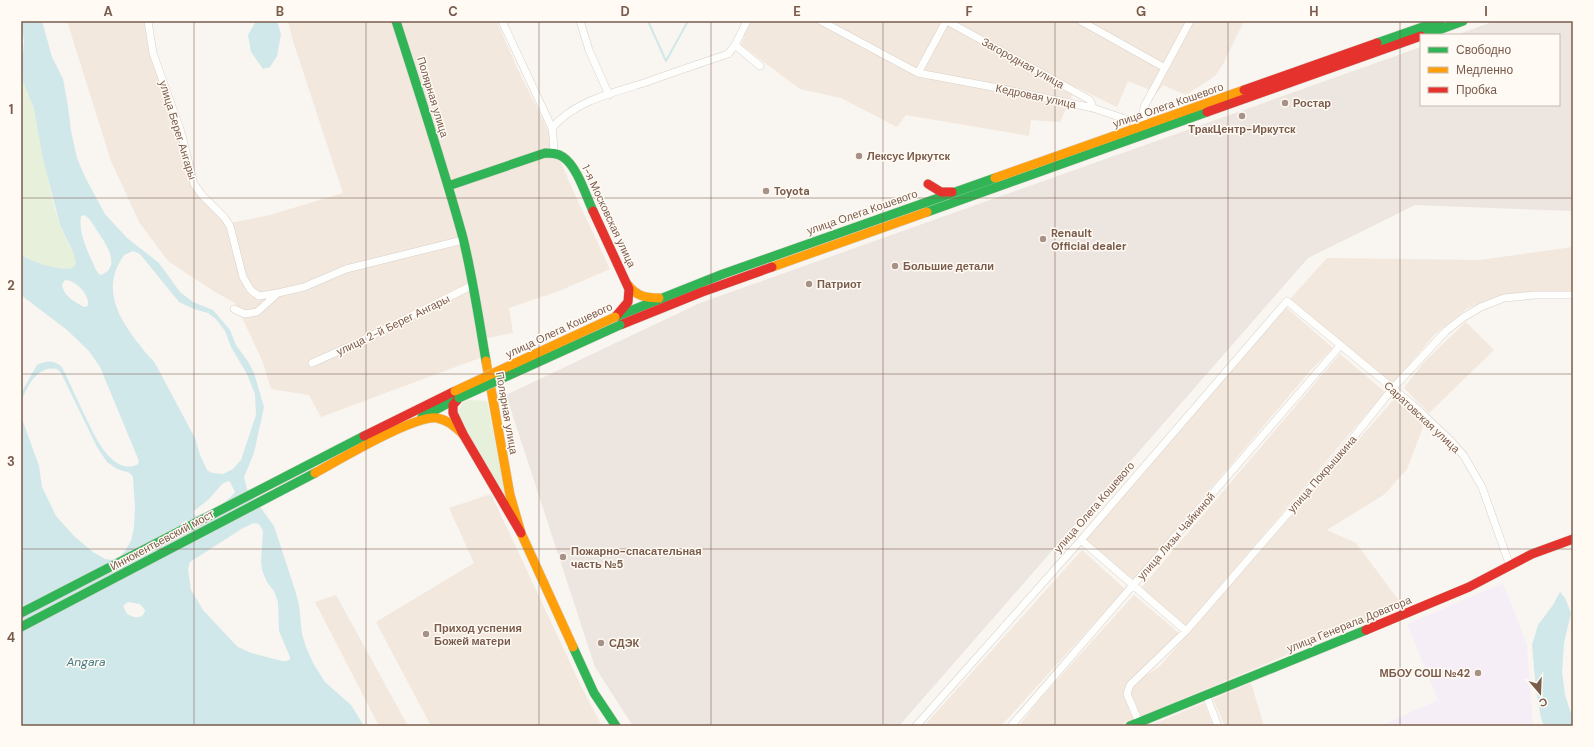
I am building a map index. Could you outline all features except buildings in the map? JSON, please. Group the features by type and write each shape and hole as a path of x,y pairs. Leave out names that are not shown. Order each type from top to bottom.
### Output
{"main road":[{"name":"Полярная улица","path":"396,21 448,186 463,240 473,285 510,495 521,533 556,613 594,693 616,726"},
{"name":"улица Олега Кошевого","path":"308,464 388,423 457,394 618,321 663,297 1440,21"},
{"path":"1428,34 1463,21"},
{"name":"улица Олега Кошевого","path":"618,321 1420,36"},
{"path":"448,186 538,155 554,152"},
{"name":"1-я Московская улица","path":"554,152 566,158 571,165 628,285 630,294 628,302 618,321"},
{"path":"928,184 941,192 963,190"},
{"path":"628,285 634,292 642,296 663,297"},
{"path":"457,394 453,405 453,410 463,434 521,533"},
{"name":"улица Олега Кошевого","path":"394,431 457,394"},
{"path":"394,431 414,422 429,418 440,418 450,422 463,434"},
{"name":"Иннокентьевский мост","path":"21,627 394,431"},
{"name":"Иннокентьевский мост","path":"21,613 308,464"},
{"name":"улица Генерала Доватора","path":"1134,724 1440,600 1469,587 1532,554 1573,539"}],"street":[{"name":"улица Берег Ангары","path":"148,21 153,53 181,132 194,184 202,195 224,217 230,226 243,277 253,292 259,296 304,287 346,269 463,240"},
{"path":"502,21 552,128 554,152"},
{"path":"580,21 589,50 608,95"},
{"path":"552,128 560,118 579,107 608,95 728,54 735,45 747,21"},
{"name":"Кедровая улица","path":"821,21 918,73 1093,108 1146,126"},
{"path":"918,73 946,21"},
{"name":"Загородная улица","path":"946,21 1090,100 1093,108"},
{"path":"1081,21 1165,68"},
{"path":"1146,126 1143,116 1144,107 1190,21"},
{"path":"735,45 760,66"},
{"name":"улица 2-й Берег Ангары","path":"312,363 355,344 473,285"},
{"path":"234,309 245,314 257,312 278,293"},
{"name":"улица Покрышкина","path":"1134,724 1127,694 1128,688 1186,631 1344,449 1393,388 1446,331 1481,306 1504,298 1535,295 1573,295"},
{"name":"Саратовская улица","path":"1287,301 1393,388 1450,440 1468,462 1482,487 1510,566"},
{"name":"улица Олега Кошевого","path":"916,726 1081,540 1287,301"},
{"name":"улица Лизы Чайкиной","path":"1011,726 1340,346"},
{"path":"1081,540 1186,631"},
{"path":"1206,695 1218,726"}],"shaded area":[{"path":"67,21 147,21 194,185 231,223 270,215 343,193 293,41 288,21 502,21 498,24 518,70 545,124 571,186 610,269 559,291 509,308 513,333 487,338 488,355 321,417 309,395 271,389 262,360 235,303 215,292 168,261 139,222 111,161"},
{"path":"750,21 1244,21 1223,64 1215,76 1186,95 1163,85 1157,93 1128,81 1117,107 1076,87 1060,122 1031,120 1029,136 906,115 897,127 841,98 800,89 741,45"},
{"path":"1495,21 1573,21 1573,211 1415,205 1308,258 899,726 633,726 595,667 506,395 700,303 1420,47 1420,106 1560,106 1560,34 1459,34"},
{"path":"1573,247 1573,291 1501,296 1468,308 1434,335 1393,384 1290,299 1327,258 1480,260"},
{"path":"1286,307 1333,348 1311,370 1133,580 1085,539"},
{"path":"1466,322 1494,350 1429,413 1404,388 1424,362"},
{"path":"1340,354 1385,392 1186,626 1141,588"},
{"path":"1396,397 1425,422 1407,469 1385,494 1327,530 1356,543 1403,606 1118,726 1019,726 1038,701 1134,595 1180,634 1123,690 1159,667"},
{"path":"491,494 581,686 602,726 434,726 430,724 376,622 474,563 449,508"},
{"path":"1082,550 1125,589 1001,726 924,726"},
{"name":"МБОУ СОШ №42","path":"1503,583 1527,645 1533,725 1380,726 1438,700 1407,624"},
{"path":"336,595 408,726 379,726 315,602"},
{"path":"1251,683 1264,726 1225,726 1213,699"},
{"path":"1204,703 1213,726 1149,726"}],"green space":[{"path":"21,76 29,94 39,130 54,206 75,258 76,264 72,268 67,269 45,265 31,260 21,254"},
{"path":"470,400 487,401 506,495 504,495 460,421 459,408 464,402"}],"water":[{"name":"Angara","path":"21,21 42,21 52,57 63,79 77,158 85,177 105,214 127,238 159,263 180,292 193,302 213,310 230,330 236,345 249,363 254,373 264,407 254,453 244,477 247,489 274,526 295,590 299,605 302,634 313,663 325,682 351,705 364,726 21,726 21,416 39,466 42,487 56,516 74,536 93,552 105,559 112,560 119,557 125,551 131,541 134,527 135,507 133,477 130,473 117,469 107,462 97,447 61,373 57,369 44,370 38,374 26,390 21,402 21,393 37,365 44,362 50,362 56,363 62,367 97,440 108,456 119,464 128,467 135,466 139,461 100,367 89,351 67,330 21,295 21,254 31,260 53,267 67,269 72,268 76,264 73,252 60,225 43,159 34,109 21,76 21,58 24,41","holes":["84,215 92,222 108,249 111,267 101,275 96,270 85,244 81,230 81,216","133,251 140,254 179,302 194,309 208,313 216,319 225,331 231,347 247,374 255,394 256,415 241,460 233,469 223,474 212,473 207,470 200,455 195,438 156,365 126,326 120,315 115,303 113,292 113,280 124,255","65,280 78,285 87,297 88,306 84,307 73,301 63,288 62,284","228,481 230,482 235,492 217,507 196,516 194,515 194,511 209,499 222,484","254,523 259,524 263,531 261,562 262,570 267,582 274,591 278,602 279,631 290,659 287,661 282,661 251,653 238,647 203,610 191,590 188,569 190,562 243,528","128,602 140,604 145,610 140,617 127,614 123,606"]},
{"path":"256,21 277,21 281,34 277,56 270,67 263,69 251,52 248,35"},
{"path":"1560,592 1565,598 1571,613 1564,643 1562,672 1565,695 1573,719 1573,726 1544,726 1536,690 1532,645 1538,625 1553,605"}],"waterway":[{"path":"648,21 666,61 688,21"}],"traffic: fast":[{"path":"396,21 439,156 463,238 473,284 486,361"},
{"path":"1377,43 1440,21"},
{"path":"1428,34 1463,21"},
{"path":"927,212 1207,112"},
{"path":"448,186 545,153 554,154 563,157 573,167 593,211"},
{"path":"615,317 723,274 995,178"},
{"path":"459,398 620,325"},
{"path":"422,417 458,398"},
{"path":"21,613 364,436"},
{"path":"21,627 315,473"},
{"path":"1130,726 1366,630"},
{"path":"573,647 594,693 616,726"}],"traffic: slow":[{"path":"995,178 1244,90"},
{"path":"772,267 927,212"},
{"path":"628,285 634,292 642,296 659,298"},
{"path":"455,391 615,317"},
{"path":"486,361 510,495 521,533 573,647"},
{"path":"315,473 376,440 426,419 437,418 445,420 463,434"}],"traffic: jam":[{"path":"1207,112 1420,36"},
{"path":"1244,90 1377,43"},
{"path":"928,184 941,192 952,192"},
{"path":"593,211 629,289 628,302 617,315"},
{"path":"620,325 702,292 772,267"},
{"path":"364,436 455,391"},
{"path":"459,398 453,405 453,413 463,434 521,533"},
{"path":"1366,630 1469,587 1532,554 1573,539"}],"place":[{"name":"Ростар","path":"1285,103"},
{"name":"ТракЦентр-Иркутск","path":"1242,116"},
{"name":"Лексус Иркутск","path":"859,156"},
{"name":"Toyota","path":"766,191"},
{"name":"Renault Official dealer","path":"1043,239"},
{"name":"Большие детали","path":"895,266"},
{"name":"Патриот","path":"809,284"},
{"name":"Пожарно-спасательная часть №5","path":"563,557"},
{"name":"Приход успения Божей матери","path":"426,634"},
{"name":"СДЭК","path":"601,643"},
{"name":"МБОУ СОШ №42","path":"1478,673"}]}
